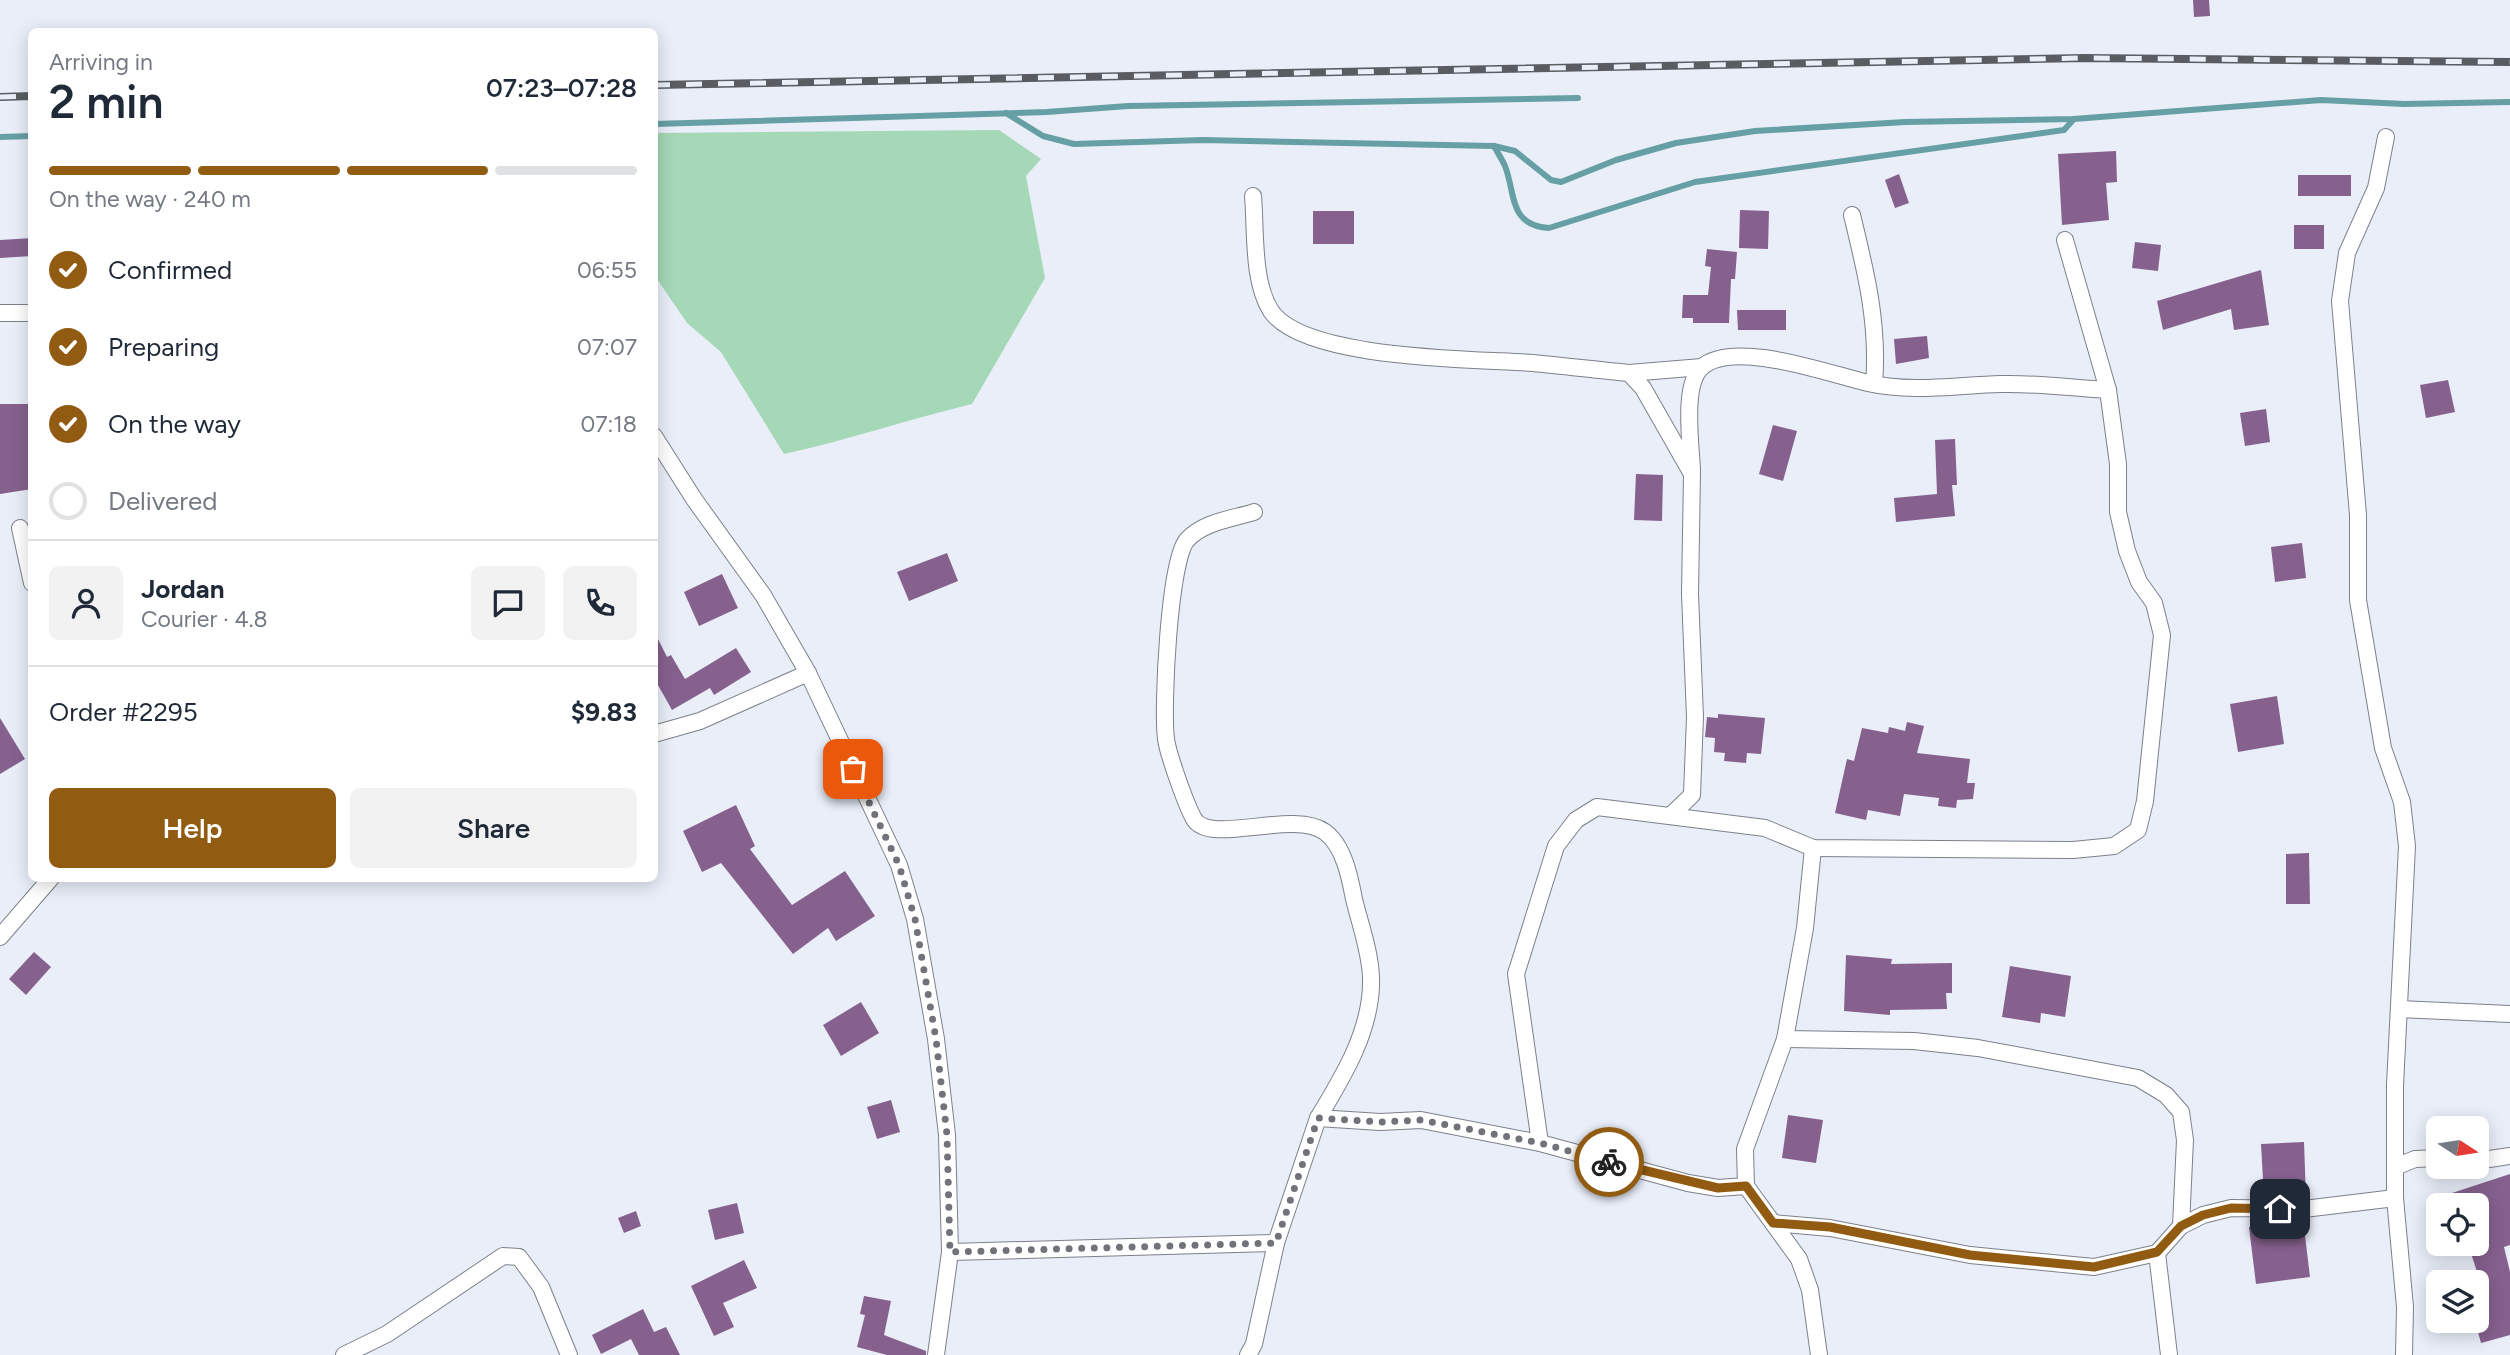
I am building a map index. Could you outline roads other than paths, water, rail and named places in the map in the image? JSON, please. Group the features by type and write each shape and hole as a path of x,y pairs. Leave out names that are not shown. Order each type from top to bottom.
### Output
{"street":[{"path":"2386,136 2376,188 2347,253 2340,301 2358,515 2358,600 2383,748 2402,802 2407,846 2395,1167 2395,1198 2405,1307 2404,1355"},
{"path":"1253,196 1262,292 1273,313 1288,326 1338,345 1403,355 1533,363 1629,373 1702,367 1728,355 1762,358 1874,384 1926,389 2003,384 2108,390"},
{"path":"1852,215 1872,298 1877,353 1874,384"},
{"path":"1540,1143 1516,974 1556,846 1576,820 1597,807 1765,828 1813,848 2073,850 2114,846 2138,830 2145,801 2162,635 2154,603 2139,582 2127,551 2118,512 2118,464 2108,390 2065,240"},
{"path":"0,313 28,313"},
{"path":"1670,816 1692,795 1695,717 1690,594 1690,386 1702,367"},
{"path":"1629,373 1643,388 1692,474"},
{"path":"658,442 694,499 763,595 808,673 899,865 915,919 936,1039 947,1135 950,1252 936,1355"},
{"path":"1248,1355 1255,1344 1276,1243 1318,1118 1345,1074 1367,1015 1371,976 1347,866 1328,834 1312,825 1286,822 1221,830 1208,829 1195,821 1166,740 1166,666 1174,584 1185,542 1203,527 1254,512"},
{"path":"20,528 28,565"},
{"path":"658,733 700,721 808,673"},
{"path":"1813,848 1805,928 1785,1039 1745,1149 1746,1186 1799,1259 1810,1290 1819,1355"},
{"path":"0,937 48,882"},
{"path":"2399,1009 2510,1014"},
{"path":"1785,1039 1914,1041 1978,1048 2138,1078 2166,1095 2181,1112 2185,1140 2181,1226"},
{"path":"1318,1118 1380,1122 1421,1120 1540,1143 1688,1183 1718,1188 1746,1186"},
{"path":"2489,1159 2510,1156"},
{"path":"2395,1167 2415,1159 2426,1159"},
{"path":"1773,1223 1830,1227 1970,1255 2094,1267 2157,1252 2181,1226 2203,1215 2231,1208 2304,1209 2395,1198"},
{"path":"950,1252 1276,1243"},
{"path":"2157,1252 2169,1355"},
{"path":"344,1355 387,1334 503,1256 519,1257 541,1287 569,1355"}],"waterway":[{"path":"658,124 1047,112 1128,106 1578,98"},
{"path":"1006,113 1043,136 1074,144 1203,140 1494,146 1515,151 1551,180 1561,182 1616,160 1676,143 1755,131 1905,122 2074,119 2321,100 2404,104 2510,102"},
{"path":"1494,146 1505,166 1520,214 1536,226 1549,228 1695,182 2064,130 2074,119"},
{"path":"0,137 28,136"}],"railway":[{"path":"658,85 2084,58 2510,62"},
{"path":"0,97 28,96"}]}
